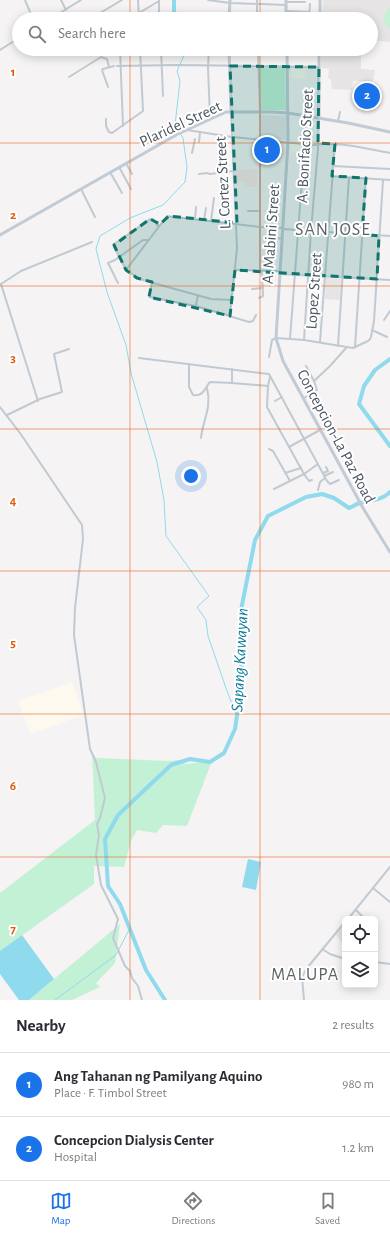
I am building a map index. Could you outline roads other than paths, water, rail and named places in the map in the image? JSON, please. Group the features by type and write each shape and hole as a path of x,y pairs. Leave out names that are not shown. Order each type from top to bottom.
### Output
{"street":[{"path":"25,0 30,12"},
{"path":"61,0 66,10"},
{"path":"62,12 81,0"},
{"path":"103,12 122,0"},
{"path":"138,0 139,12"},
{"path":"208,0 257,4 304,2"},
{"path":"257,0 258,12"},
{"path":"320,0 320,12"},
{"path":"141,12 160,1 160,12"},
{"path":"229,12 230,2"},
{"path":"286,2 286,11 309,12 310,4"},
{"path":"0,50 12,42"},
{"path":"120,56 123,126"},
{"path":"106,119 106,126 110,133 123,126 143,111 140,56"},
{"path":"161,56 163,96"},
{"path":"209,56 210,119"},
{"name":"L. Cortez Street","path":"229,56 237,223 237,253 230,316"},
{"path":"258,56 260,112 260,226 263,288 263,297 259,298"},
{"name":"A. Mabini Street","path":"279,349 276,338 288,142 287,56"},
{"name":"A. Bonifacio Street","path":"304,340 318,148 319,56"},
{"path":"68,77 101,58 107,59 109,67"},
{"path":"117,66 208,65 319,67"},
{"path":"108,87 102,70 114,66"},
{"name":"Plaridel Street","path":"0,235 178,134 222,113 260,112 288,114 338,121 390,132"},
{"path":"338,121 340,112"},
{"path":"187,130 195,134 200,133 318,145 322,143 335,144 390,153"},
{"path":"199,142 200,133"},
{"path":"192,153 195,139"},
{"name":"Lopez Street","path":"320,342 335,144"},
{"path":"126,163 132,174"},
{"path":"333,166 390,169"},
{"path":"119,167 131,189"},
{"path":"199,174 234,171"},
{"path":"110,172 122,193"},
{"path":"332,176 390,180"},
{"path":"338,346 349,177"},
{"path":"355,347 366,178"},
{"path":"290,339 302,180"},
{"path":"269,357 272,340 276,338 320,342 346,348 355,347 368,341 372,337 383,180"},
{"path":"81,189 95,217"},
{"path":"211,221 214,198"},
{"path":"195,219 196,207"},
{"path":"204,220 206,208"},
{"path":"248,211 260,211"},
{"path":"126,270 147,240 167,216 298,230 390,236"},
{"path":"158,226 153,219 150,219 114,244 114,247 126,270 137,278 198,295 232,300"},
{"path":"269,252 273,240 282,238"},
{"path":"118,283 108,263 120,257 143,240 147,240"},
{"path":"38,401 1,284 21,271 92,242"},
{"path":"235,270 390,280"},
{"path":"152,282 149,297 196,306 252,322 256,315"},
{"path":"252,289 263,288"},
{"path":"196,306 198,295"},
{"path":"384,320 390,311"},
{"path":"372,330 387,337"},
{"path":"314,381 346,348"},
{"path":"7,415 62,392 54,354 69,349"},
{"name":"Concepcion-La Paz Road","path":"279,349 283,361 320,430 363,508 390,552"},
{"path":"139,358 269,373 325,477 330,484 339,480"},
{"path":"189,364 189,387 193,395 204,392 210,382 268,386"},
{"path":"304,398 317,390 306,366"},
{"path":"232,368 232,383"},
{"path":"270,376 266,407 304,474 309,481 312,480"},
{"path":"201,438 206,418 207,406 210,401 207,386"},
{"path":"275,401 282,397"},
{"path":"0,407 82,525 83,539 75,608 74,635 90,749 96,762 105,798 97,824 99,834 96,854 98,874 101,887 118,919 113,936 114,942 125,966 130,971 132,978 138,986 142,1000"},
{"path":"289,447 320,430"},
{"path":"269,449 273,451 290,481"},
{"path":"274,489 304,474 318,464"},
{"path":"285,473 293,472 301,468"},
{"path":"323,473 328,470 326,468"},
{"path":"318,490 320,482 333,472"},
{"path":"351,916 390,867"},
{"path":"374,888 390,902"},
{"path":"356,910 363,916"},
{"path":"304,1000 302,978 307,968 342,926"},
{"path":"322,949 330,954 342,958"},
{"path":"378,962 390,964"}],"water":[{"path":"248,859 261,862 256,890 242,887"},
{"path":"22,935 54,979 29,1000 19,1000 0,974 0,951"}],"waterway":[{"path":"174,0 174,12"},
{"path":"184,56 177,71 180,81 175,125 183,138 187,167 185,182 163,205 130,218 100,236 96,249 107,292 126,345 131,373 157,462 164,500 166,536 209,596 197,607 206,620 208,636 237,717"},
{"name":"Sapang Kawayan","path":"390,359 375,370 364,386 359,404 390,446"},
{"name":"Sapang Kawayan","path":"165,1000 146,970 120,904 108,886 105,839 118,815 171,765 190,759 210,762 224,753 235,729 241,688 242,642 240,615 255,540 268,516 306,497 322,494 334,498 349,508 359,503 380,498 390,492"},
{"path":"55,1000 116,955 129,930"}],"place":[{"name":"Concepcion Dialysis Center","path":"367,96"},
{"name":"Ang Tahanan ng Pamilyang Aquino","path":"267,150"}],"district":[{"name":"SAN JOSE","path":"333,229"},
{"name":"MALUPA","path":"305,974"}]}
